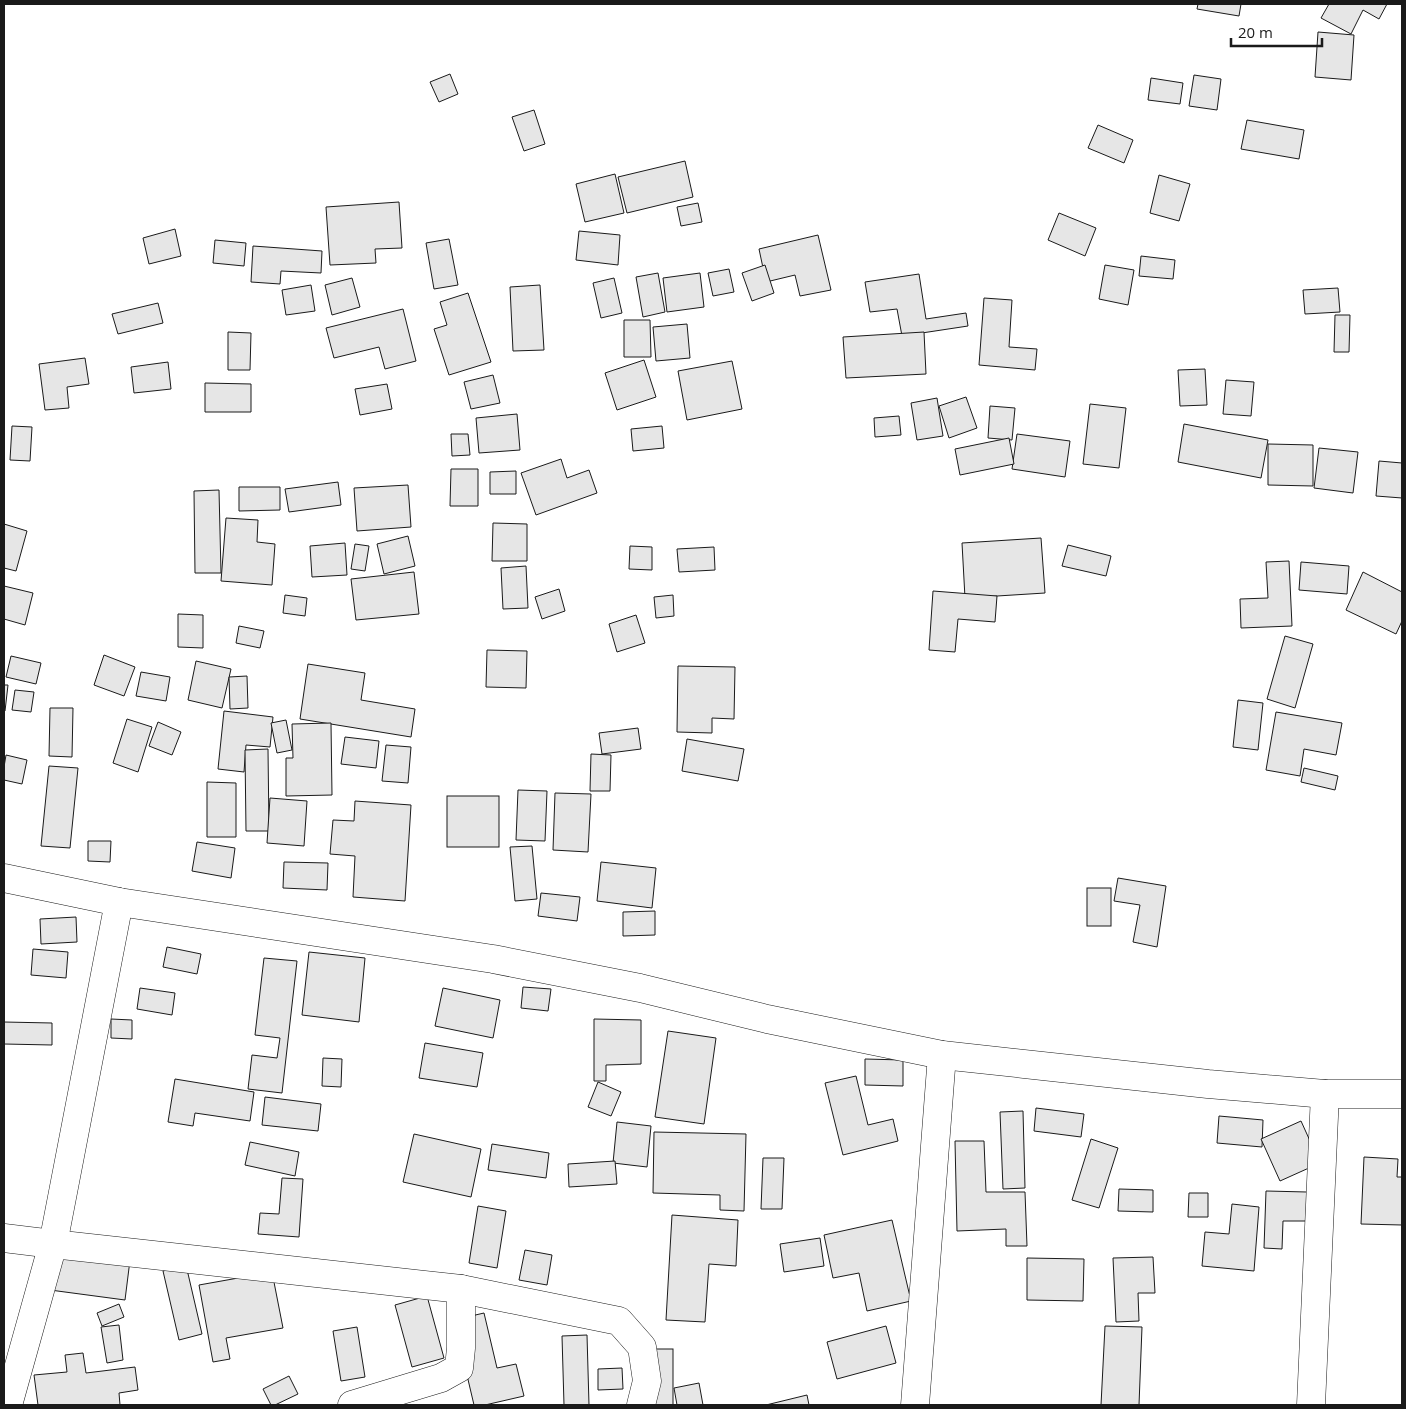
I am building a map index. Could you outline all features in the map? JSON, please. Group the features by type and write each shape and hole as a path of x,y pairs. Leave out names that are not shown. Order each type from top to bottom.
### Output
{"street":[{"path":"4,878 119,902 493,959 640,988 767,1019 942,1056 1208,1084 1325,1094 1402,1094"},
{"path":"8,1405 54,1244 119,902"},
{"path":"915,1405 942,1056"},
{"path":"1311,1405 1325,1094"},
{"path":"4,1238 462,1289 619,1320 642,1347 647,1381 641,1405"},
{"path":"352,1405 441,1378 459,1368 462,1289"}],"building":[{"path":"1198,4 1241,4 1239,16 1197,9"},
{"path":"1329,4 1387,4 1379,19 1363,10 1351,34 1321,18"},
{"path":"1318,32 1354,35 1351,80 1315,77"},
{"path":"450,74 458,94 439,102 430,82"},
{"path":"1194,75 1221,79 1217,110 1189,106"},
{"path":"1151,78 1183,83 1180,104 1148,100"},
{"path":"534,110 545,144 524,151 512,117"},
{"path":"1247,120 1304,130 1299,159 1241,149"},
{"path":"1098,125 1133,140 1124,163 1088,148"},
{"path":"685,161 693,197 627,213 618,177"},
{"path":"615,174 624,213 585,222 576,184"},
{"path":"1159,175 1190,184 1179,221 1150,213"},
{"path":"399,202 402,248 375,249 376,263 330,265 326,207"},
{"path":"698,203 702,222 681,226 677,207"},
{"path":"1059,213 1096,228 1085,256 1048,240"},
{"path":"175,229 181,256 149,264 143,238"},
{"path":"579,231 620,235 618,265 576,260"},
{"path":"818,235 831,290 800,296 795,275 766,282 759,249"},
{"path":"449,239 458,285 434,289 426,243"},
{"path":"215,240 246,243 244,266 213,263"},
{"path":"253,246 322,251 321,273 281,271 280,284 251,282"},
{"path":"1141,256 1175,260 1173,279 1139,276"},
{"path":"765,265 774,293 752,301 742,273"},
{"path":"1105,265 1134,270 1128,305 1099,299"},
{"path":"729,269 734,292 713,296 708,273"},
{"path":"658,273 665,312 643,317 636,277"},
{"path":"700,273 704,307 667,312 663,278"},
{"path":"919,274 926,319 966,313 968,326 902,336 897,309 870,312 865,282"},
{"path":"352,278 360,307 332,315 325,285"},
{"path":"614,278 622,313 601,318 593,283"},
{"path":"311,285 315,311 286,315 282,290"},
{"path":"540,285 544,350 513,351 510,287"},
{"path":"1338,288 1340,312 1305,314 1303,290"},
{"path":"468,293 491,362 449,375 434,329 447,325 440,302"},
{"path":"984,298 1012,300 1009,347 1037,349 1035,370 979,365"},
{"path":"158,303 163,323 118,334 112,314"},
{"path":"403,309 416,361 385,369 379,347 334,358 326,328"},
{"path":"1335,315 1350,315 1349,352 1334,352"},
{"path":"624,320 650,320 651,357 624,357"},
{"path":"687,324 690,358 656,361 653,327"},
{"path":"228,332 251,333 250,370 228,370"},
{"path":"924,332 926,374 846,378 843,337"},
{"path":"85,358 89,384 67,387 69,408 45,410 39,364"},
{"path":"644,360 656,397 617,410 605,373"},
{"path":"732,361 742,409 687,420 678,371"},
{"path":"168,362 171,389 134,393 131,367"},
{"path":"1205,369 1207,405 1180,406 1178,370"},
{"path":"493,375 500,403 471,409 464,382"},
{"path":"1226,380 1254,382 1251,416 1223,414"},
{"path":"205,383 251,384 251,412 205,412"},
{"path":"387,384 392,409 360,415 355,389"},
{"path":"966,397 977,428 949,438 939,406"},
{"path":"937,398 943,436 917,440 911,403"},
{"path":"1090,404 1126,408 1119,468 1083,464"},
{"path":"990,406 1015,408 1012,440 988,438"},
{"path":"517,414 520,450 479,453 476,418"},
{"path":"899,416 901,435 875,437 874,418"},
{"path":"1184,424 1268,440 1261,478 1178,462"},
{"path":"12,426 32,427 30,461 10,460"},
{"path":"662,426 664,448 633,451 631,429"},
{"path":"451,434 468,434 470,455 452,456"},
{"path":"1017,434 1070,441 1065,477 1012,469"},
{"path":"1009,438 1014,464 960,475 955,449"},
{"path":"1268,444 1313,445 1313,486 1268,485"},
{"path":"1319,448 1358,452 1353,493 1314,488"},
{"path":"561,459 567,478 589,470 597,493 536,515 521,473"},
{"path":"1379,461 1402,463 1402,498 1376,496"},
{"path":"451,469 478,469 478,506 450,506"},
{"path":"516,471 516,494 490,494 490,472"},
{"path":"338,482 341,505 289,512 285,489"},
{"path":"408,485 411,527 357,531 354,488"},
{"path":"239,487 280,487 280,510 239,511"},
{"path":"219,490 221,573 195,573 194,491"},
{"path":"226,518 258,520 257,542 275,544 272,585 221,581"},
{"path":"493,523 527,524 527,561 492,561"},
{"path":"4,524 27,531 16,571 4,568"},
{"path":"408,536 415,566 384,574 377,544"},
{"path":"1041,538 1045,593 965,598 962,543"},
{"path":"345,543 347,575 312,577 310,546"},
{"path":"355,544 369,546 365,571 351,569"},
{"path":"1068,545 1111,556 1106,576 1062,566"},
{"path":"630,546 652,547 652,570 629,569"},
{"path":"714,547 715,570 679,572 677,549"},
{"path":"1289,561 1292,626 1241,628 1240,599 1268,598 1266,562"},
{"path":"1301,562 1349,566 1347,594 1299,590"},
{"path":"526,566 528,608 503,609 501,568"},
{"path":"414,572 419,614 356,620 351,579"},
{"path":"1363,572 1402,592 1402,621 1396,634 1346,610"},
{"path":"4,586 33,593 25,625 4,619"},
{"path":"559,589 565,611 542,619 535,597"},
{"path":"933,591 997,596 995,622 958,619 955,652 929,650"},
{"path":"285,595 307,598 305,616 283,613"},
{"path":"673,595 674,616 656,618 654,597"},
{"path":"178,614 203,615 203,648 178,647"},
{"path":"636,615 645,643 617,652 609,624"},
{"path":"239,626 264,631 260,648 236,643"},
{"path":"1285,636 1313,644 1295,708 1267,699"},
{"path":"487,650 527,651 526,688 486,687"},
{"path":"104,655 135,667 124,696 94,685"},
{"path":"11,656 41,663 36,684 6,677"},
{"path":"196,661 231,669 222,708 188,700"},
{"path":"308,664 365,673 361,700 415,709 411,737 300,719"},
{"path":"678,666 735,667 734,719 712,718 712,733 677,732"},
{"path":"141,672 170,677 166,701 136,696"},
{"path":"247,676 248,708 230,709 229,677"},
{"path":"4,685 8,685 5,711 4,711"},
{"path":"15,690 34,692 31,712 12,710"},
{"path":"1238,700 1263,703 1258,750 1233,747"},
{"path":"50,708 73,708 72,757 49,756"},
{"path":"224,711 273,717 270,747 246,745 244,772 218,769"},
{"path":"1276,712 1342,723 1336,755 1304,749 1300,776 1266,770"},
{"path":"127,719 152,727 138,772 113,763"},
{"path":"286,720 292,750 277,753 271,723"},
{"path":"158,722 181,732 172,755 149,746"},
{"path":"331,723 332,795 286,796 286,758 293,758 292,724"},
{"path":"638,728 641,749 602,754 599,733"},
{"path":"345,737 379,741 376,768 341,764"},
{"path":"687,739 744,749 738,781 682,771"},
{"path":"386,745 411,747 408,783 382,781"},
{"path":"268,749 269,831 246,831 245,750"},
{"path":"591,754 611,755 610,791 590,791"},
{"path":"6,755 27,760 22,784 4,780"},
{"path":"49,766 78,768 70,848 41,846"},
{"path":"1304,768 1338,776 1335,790 1301,782"},
{"path":"207,782 236,783 236,837 207,837"},
{"path":"518,790 547,791 545,841 516,840"},
{"path":"555,793 591,794 588,852 553,850"},
{"path":"447,796 499,796 499,847 447,847"},
{"path":"270,798 307,801 304,846 267,843"},
{"path":"355,801 411,805 405,901 353,897 355,856 330,854 333,820 354,821"},
{"path":"88,841 111,841 110,862 88,861"},
{"path":"197,842 235,848 231,878 192,871"},
{"path":"532,846 537,899 515,901 510,847"},
{"path":"284,862 328,863 327,890 283,888"},
{"path":"601,862 656,868 652,908 597,901"},
{"path":"1118,878 1166,886 1157,947 1133,942 1140,905 1114,901"},
{"path":"1087,888 1111,888 1111,926 1087,926"},
{"path":"541,893 580,897 577,921 538,916"},
{"path":"655,911 655,935 623,936 623,912"},
{"path":"76,917 77,942 41,944 40,919"},
{"path":"167,947 201,954 197,974 163,967"},
{"path":"33,949 68,952 66,978 31,975"},
{"path":"309,952 365,958 359,1022 302,1015"},
{"path":"264,958 297,961 282,1093 248,1089 252,1055 277,1058 280,1038 255,1035"},
{"path":"523,987 551,989 548,1011 521,1008"},
{"path":"140,988 175,993 172,1015 137,1009"},
{"path":"443,988 500,1000 493,1038 435,1026"},
{"path":"111,1019 132,1020 132,1039 111,1038"},
{"path":"594,1019 641,1020 641,1064 606,1065 606,1081 594,1081"},
{"path":"4,1022 52,1023 52,1045 4,1044"},
{"path":"668,1031 716,1038 704,1124 655,1117"},
{"path":"425,1043 483,1053 477,1087 419,1078"},
{"path":"323,1058 342,1059 341,1087 322,1086"},
{"path":"865,1059 903,1060 903,1086 865,1085"},
{"path":"856,1076 868,1125 893,1119 898,1141 843,1155 825,1083"},
{"path":"175,1079 254,1092 250,1121 195,1113 193,1126 168,1122"},
{"path":"598,1082 621,1092 611,1116 588,1107"},
{"path":"265,1097 321,1104 318,1131 262,1125"},
{"path":"1036,1108 1084,1114 1081,1137 1034,1131"},
{"path":"1023,1111 1025,1188 1003,1189 1000,1112"},
{"path":"1219,1116 1263,1120 1262,1147 1217,1143"},
{"path":"1301,1121 1320,1163 1280,1181 1261,1139"},
{"path":"617,1122 651,1126 647,1167 613,1163"},
{"path":"654,1132 746,1134 744,1211 720,1210 720,1195 653,1193"},
{"path":"414,1134 481,1149 471,1197 403,1182"},
{"path":"1091,1139 1118,1148 1099,1208 1072,1200"},
{"path":"955,1141 984,1141 986,1192 1025,1192 1027,1246 1006,1246 1006,1229 957,1231"},
{"path":"250,1142 299,1152 295,1176 245,1165"},
{"path":"492,1144 549,1153 546,1178 488,1170"},
{"path":"1364,1157 1398,1159 1397,1177 1402,1177 1402,1225 1361,1224"},
{"path":"763,1158 784,1158 782,1209 761,1209"},
{"path":"615,1161 617,1184 569,1187 568,1164"},
{"path":"282,1178 303,1179 299,1237 258,1234 260,1213 279,1214"},
{"path":"1119,1189 1153,1190 1153,1212 1118,1211"},
{"path":"1266,1191 1307,1192 1306,1221 1283,1221 1282,1249 1264,1248"},
{"path":"1189,1193 1208,1193 1208,1217 1188,1217"},
{"path":"1232,1204 1259,1207 1254,1271 1202,1266 1205,1232 1229,1234"},
{"path":"478,1206 506,1211 497,1268 469,1263"},
{"path":"672,1215 738,1220 736,1266 709,1264 705,1322 666,1320"},
{"path":"892,1220 911,1301 867,1311 859,1273 833,1278 824,1235"},
{"path":"820,1238 824,1266 784,1272 780,1244"},
{"path":"55,1250 130,1260 125,1300 50,1290"},
{"path":"525,1250 552,1255 547,1285 519,1280"},
{"path":"1153,1257 1155,1293 1138,1293 1139,1321 1116,1322 1113,1258"},
{"path":"1027,1258 1084,1259 1083,1301 1027,1300"},
{"path":"186,1265 202,1334 179,1340 163,1271"},
{"path":"272,1272 283,1328 226,1338 230,1359 213,1362 199,1285"},
{"path":"427,1296 444,1358 412,1367 395,1305"},
{"path":"119,1304 124,1317 102,1326 97,1313"},
{"path":"484,1313 497,1368 516,1364 524,1396 485,1405 474,1405 454,1320"},
{"path":"119,1325 123,1360 107,1363 101,1327"},
{"path":"886,1326 896,1363 837,1379 827,1342"},
{"path":"1105,1326 1142,1327 1139,1405 1101,1405"},
{"path":"357,1327 365,1377 341,1381 333,1331"},
{"path":"587,1335 589,1405 564,1405 562,1336"},
{"path":"648,1349 673,1349 673,1405 648,1405"},
{"path":"83,1353 86,1373 135,1367 138,1390 119,1393 120,1405 38,1405 34,1375 67,1372 65,1355"},
{"path":"622,1368 623,1389 598,1390 598,1369"},
{"path":"289,1376 298,1394 275,1405 271,1405 263,1389"},
{"path":"699,1383 703,1405 677,1405 674,1388"},
{"path":"807,1395 809,1405 766,1405"}]}
